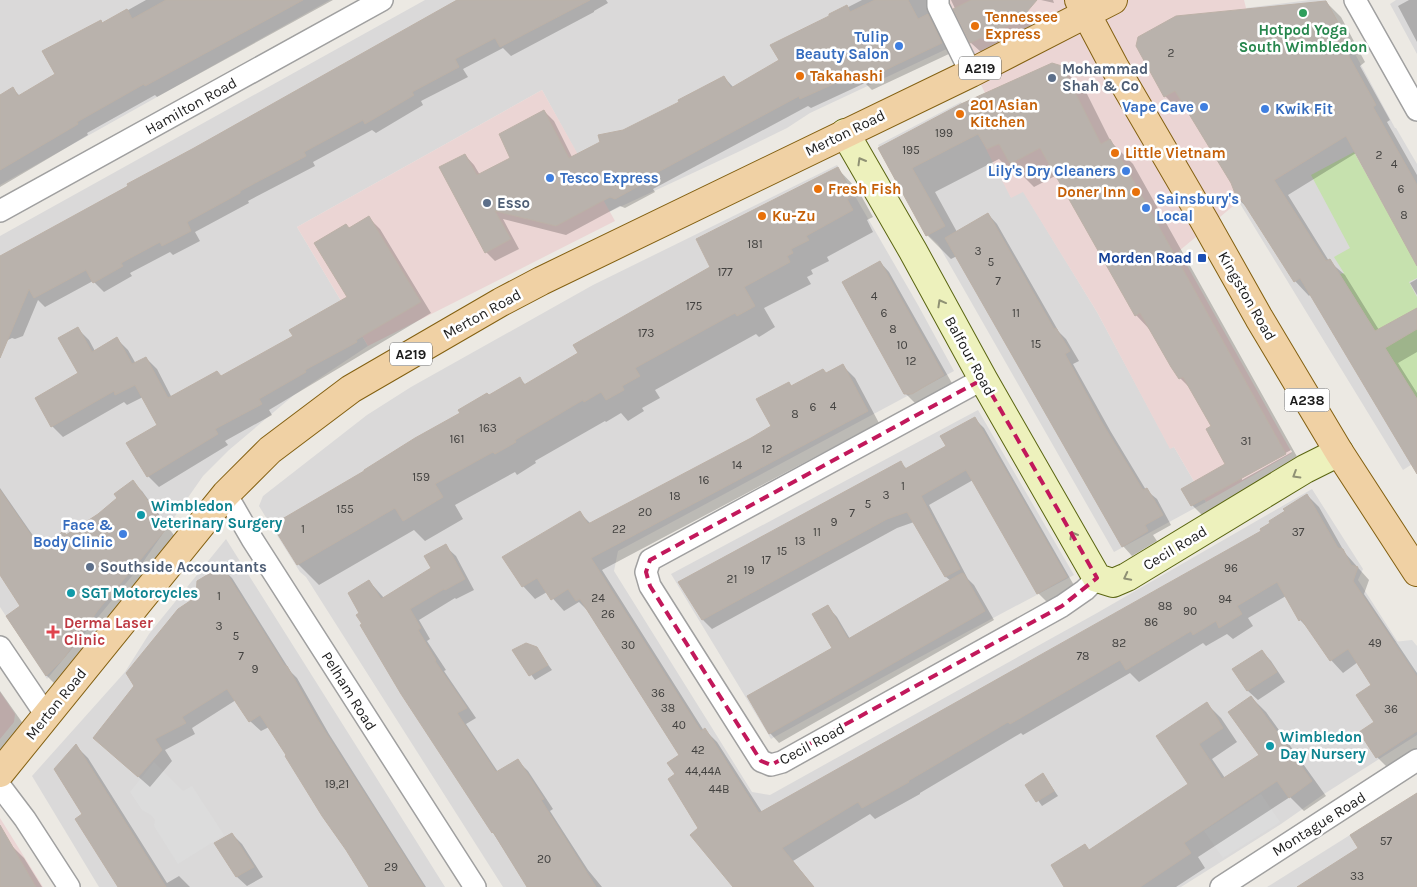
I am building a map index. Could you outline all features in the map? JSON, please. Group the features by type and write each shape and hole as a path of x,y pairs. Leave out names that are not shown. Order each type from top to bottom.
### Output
{"main road":[{"name":"A219","path":"1083,7 1113,0"},
{"name":"Merton Road","path":"0,773 226,494 270,450 360,384 501,302 541,281 971,73 1083,7"},
{"name":"Kingston Road","path":"1083,7 1114,66 1259,318 1339,452 1417,572"}],"street":[{"name":"Hamilton Road","path":"0,211 382,0"},
{"path":"938,0 938,6 971,73"},
{"path":"1355,0 1417,110"},
{"name":"Balfour Road","path":"845,133 913,251 983,380 1097,578"},
{"name":"Cecil Road","path":"983,380 650,560 646,572 650,586 761,762 771,765 782,762 1062,606 1085,590 1097,578 1113,583 1127,577 1305,469 1339,452"},
{"name":"Pelham Road","path":"226,494 474,887"},
{"path":"0,647 46,715"},
{"name":"Montague Road","path":"1221,887 1417,760"},
{"path":"0,786 69,887"}],"highlighted area":[{"path":"983,379 1097,578 1062,606 771,765 761,761 650,586 646,572 650,560 662,553"}],"shaded area":[{"path":"0,0 330,0 0,185"},
{"path":"425,0 932,0 953,46 810,113 787,128 738,152 609,212 542,90 297,227 368,346 294,395 229,450 203,476 141,565 47,679 0,607 0,236"},
{"path":"944,0 1244,0 1246,8 1320,152 1232,207 1179,251 1292,453 1206,502 1174,447 1170,449 1097,312 1023,192 1011,198 963,104 985,93 944,8"},
{"path":"1310,0 1326,0 1395,128 1417,164 1417,461 1403,470 1239,202 1320,152 1246,8"},
{"path":"1396,0 1417,0 1417,54 1390,4"},
{"path":"542,90 615,221 368,346 297,227"},
{"path":"961,102 1011,197 1023,191 1097,312 1170,448 1174,447 1206,502 1114,552 938,244 929,236 878,145"},
{"path":"837,165 954,371 618,551 614,571 752,792 770,795 1097,613 1312,489 1363,569 1358,580 1417,672 1417,735 1181,887 503,887 306,577 300,572 273,529 259,506 263,496 367,415 411,387 593,285"},
{"path":"978,410 1074,575 771,739 671,574"},
{"path":"226,539 445,887 99,887 32,776 125,672 149,634"},
{"path":"1412,640 1417,646 1417,677 1394,642"},
{"path":"0,692 15,714 14,722 0,739"},
{"path":"154,762 183,791 192,786 224,835 178,864 154,826 155,820 151,815 142,810 130,792"},
{"path":"1261,794 1280,822 1223,858 1204,831"},
{"path":"0,818 43,887 0,887"},
{"path":"1350,835 1379,887 1267,887 1307,862"}],"green space":[{"path":"1354,152 1417,265 1417,278 1409,282 1417,297 1417,399 1340,274 1344,273 1334,257 1350,248 1311,175"}],"building":[{"path":"166,0 303,0 145,86 144,84 77,122 78,124 0,170 0,95 13,87 18,96 55,74 42,51 101,20 102,23 127,9 132,19"},
{"path":"457,0 590,0 500,47 495,38 455,59 459,67 412,92 414,95 365,124 363,120 304,152 306,156 187,222 191,231 162,246 160,242 121,263 123,266 93,283 86,270 34,298 29,289 0,358 0,256"},
{"path":"875,0 908,0 918,19 928,14 942,43 862,81 858,73 800,99 799,96 645,179 646,182 615,199 610,197 556,226 495,211 511,239 485,253 439,167 465,154 477,175 510,158 499,134 544,110 569,158 600,142 598,135 623,130 679,102 678,100 724,76 731,88 779,60 770,45 847,5 850,12"},
{"path":"971,0 1037,0 1020,20 970,43 953,9"},
{"path":"1326,1 1352,47 1346,51 1376,105 1373,107 1417,185 1417,266 1346,136 1274,180 1326,261 1330,259 1375,331 1417,308 1417,329 1385,348 1417,399 1417,474 1300,278 1294,282 1241,199 1238,201 1231,183 1175,91 1164,97 1136,46 1138,37 1176,16"},
{"path":"1052,63 1062,66 1101,144 1110,139 1286,454 1191,506 1181,489 1225,464 1206,429 1211,426 1183,377 1179,379 1171,367 1140,313 1135,316 1040,148 1010,164 999,144 987,149 978,134 912,168 945,226 926,236 878,148 961,104"},
{"path":"838,167 853,196 847,199 853,210 806,236 809,240 791,249 793,253 787,256 790,262 744,287 755,306 737,316 735,313 635,368 640,376 622,386 624,390 606,400 601,392 584,402 583,400 495,454 493,452 435,484 443,497 403,521 395,508 297,565 272,525 364,471 415,438 460,413 458,410 487,393 489,395 520,377 524,385 578,353 573,345 710,267 696,239"},
{"path":"988,213 1054,329 1056,328 1070,351 1065,354 1101,421 1143,490 1147,488 1163,515 1145,525 1148,531 1122,547 945,238"},
{"path":"369,216 421,302 259,399 262,404 215,429 218,434 147,477 126,443 157,425 135,385 115,395 114,391 51,427 35,398 78,373 58,338 78,327 92,352 117,337 132,364 146,357 168,398 217,371 221,376 293,336 289,330 347,297 314,243 346,224 349,228"},
{"path":"880,261 944,375 912,394 904,394 842,282"},
{"path":"843,364 868,411 591,558 701,731 705,728 759,813 1261,531 1260,529 1270,523 1269,521 1285,511 1283,509 1307,494 1338,548 1343,549 1351,565 1358,567 1353,581 1417,677 1417,731 1376,758 1359,732 1374,722 1356,695 1371,685 1348,649 1330,661 1301,619 1299,621 1277,582 1237,606 1242,614 1219,628 1216,621 1193,635 1191,631 1126,670 1120,660 1010,724 1008,722 909,782 862,808 858,802 782,848 814,887 733,887 690,835 698,828 668,779 675,774 667,763 679,755 580,599 576,601 568,589 551,600 537,578 522,587 502,557 580,511 588,524 751,438 771,426 756,399 789,382 791,386 823,369 826,373"},
{"path":"975,417 1067,577 1037,594 966,470 921,496 960,569 945,577 907,512 887,519 702,620 678,582 901,461 905,469 946,446 940,436"},
{"path":"133,480 167,528 98,610 64,658 46,676 6,616 20,606 0,575 0,490 39,547 64,531 66,535 98,514 117,498 114,494"},
{"path":"446,544 465,579 410,609 421,628 418,630 435,661 467,708 457,713 496,772 518,759 544,799 541,800 596,887 527,887 493,832 401,694 360,625 362,624 356,615 359,613 348,593 369,580 381,599 431,568 424,556"},
{"path":"222,566 285,666 287,666 319,722 424,887 369,887 322,816 260,715 249,722 227,689 182,717 186,723 155,739 162,750 138,777 93,738 134,686 126,673 178,609 196,597 197,581"},
{"path":"962,573 985,611 769,734 747,696 832,648 812,614 828,605 848,639"},
{"path":"526,643 537,647 548,665 529,676 512,650"},
{"path":"1262,650 1277,672 1247,691 1232,669"},
{"path":"1251,696 1312,781 1289,798 1277,781 1184,843 1191,853 1140,887 1064,887 1051,865 1085,844 1089,850 1188,784 1156,736 1207,702 1223,728 1199,744 1222,779 1259,755 1228,712"},
{"path":"76,744 166,887 118,887 75,819 82,814 54,769"},
{"path":"1043,773 1054,791 1036,802 1025,785"},
{"path":"1417,793 1417,887 1297,887 1358,848 1350,835"},
{"path":"0,825 36,887 0,887"},
{"path":"232,833 254,867 236,877 214,843"}],"place":[{"name":"Hotpod Yoga South Wimbledon","path":"1303,13"},
{"name":"Tennessee Express","path":"975,26"},
{"name":"Tulip Beauty Salon","path":"899,46"},
{"name":"Takahashi","path":"800,76"},
{"name":"Mohammad Shah & Co","path":"1052,78"},
{"name":"Vape Cave","path":"1204,107"},
{"name":"Kwik Fit","path":"1265,109"},
{"name":"201 Asian Kitchen","path":"960,114"},
{"name":"Little Vietnam","path":"1115,153"},
{"name":"Lily's Dry Cleaners","path":"1126,171"},
{"name":"Tesco Express","path":"550,178"},
{"name":"Fresh Fish","path":"818,189"},
{"name":"Doner Inn","path":"1136,192"},
{"name":"Esso","path":"487,203"},
{"name":"Sainsbury's Local","path":"1146,208"},
{"name":"Ku-Zu","path":"762,216"},
{"name":"Morden Road","path":"1202,258"},
{"name":"Wimbledon Veterinary Surgery","path":"141,515"},
{"name":"Face & Body Clinic","path":"123,534"},
{"name":"Southside Accountants","path":"90,567"},
{"name":"SGT Motorcycles","path":"71,593"},
{"name":"Derma Laser Clinic","path":"53,632"},
{"name":"Wimbledon Day Nursery","path":"1270,746"}]}
